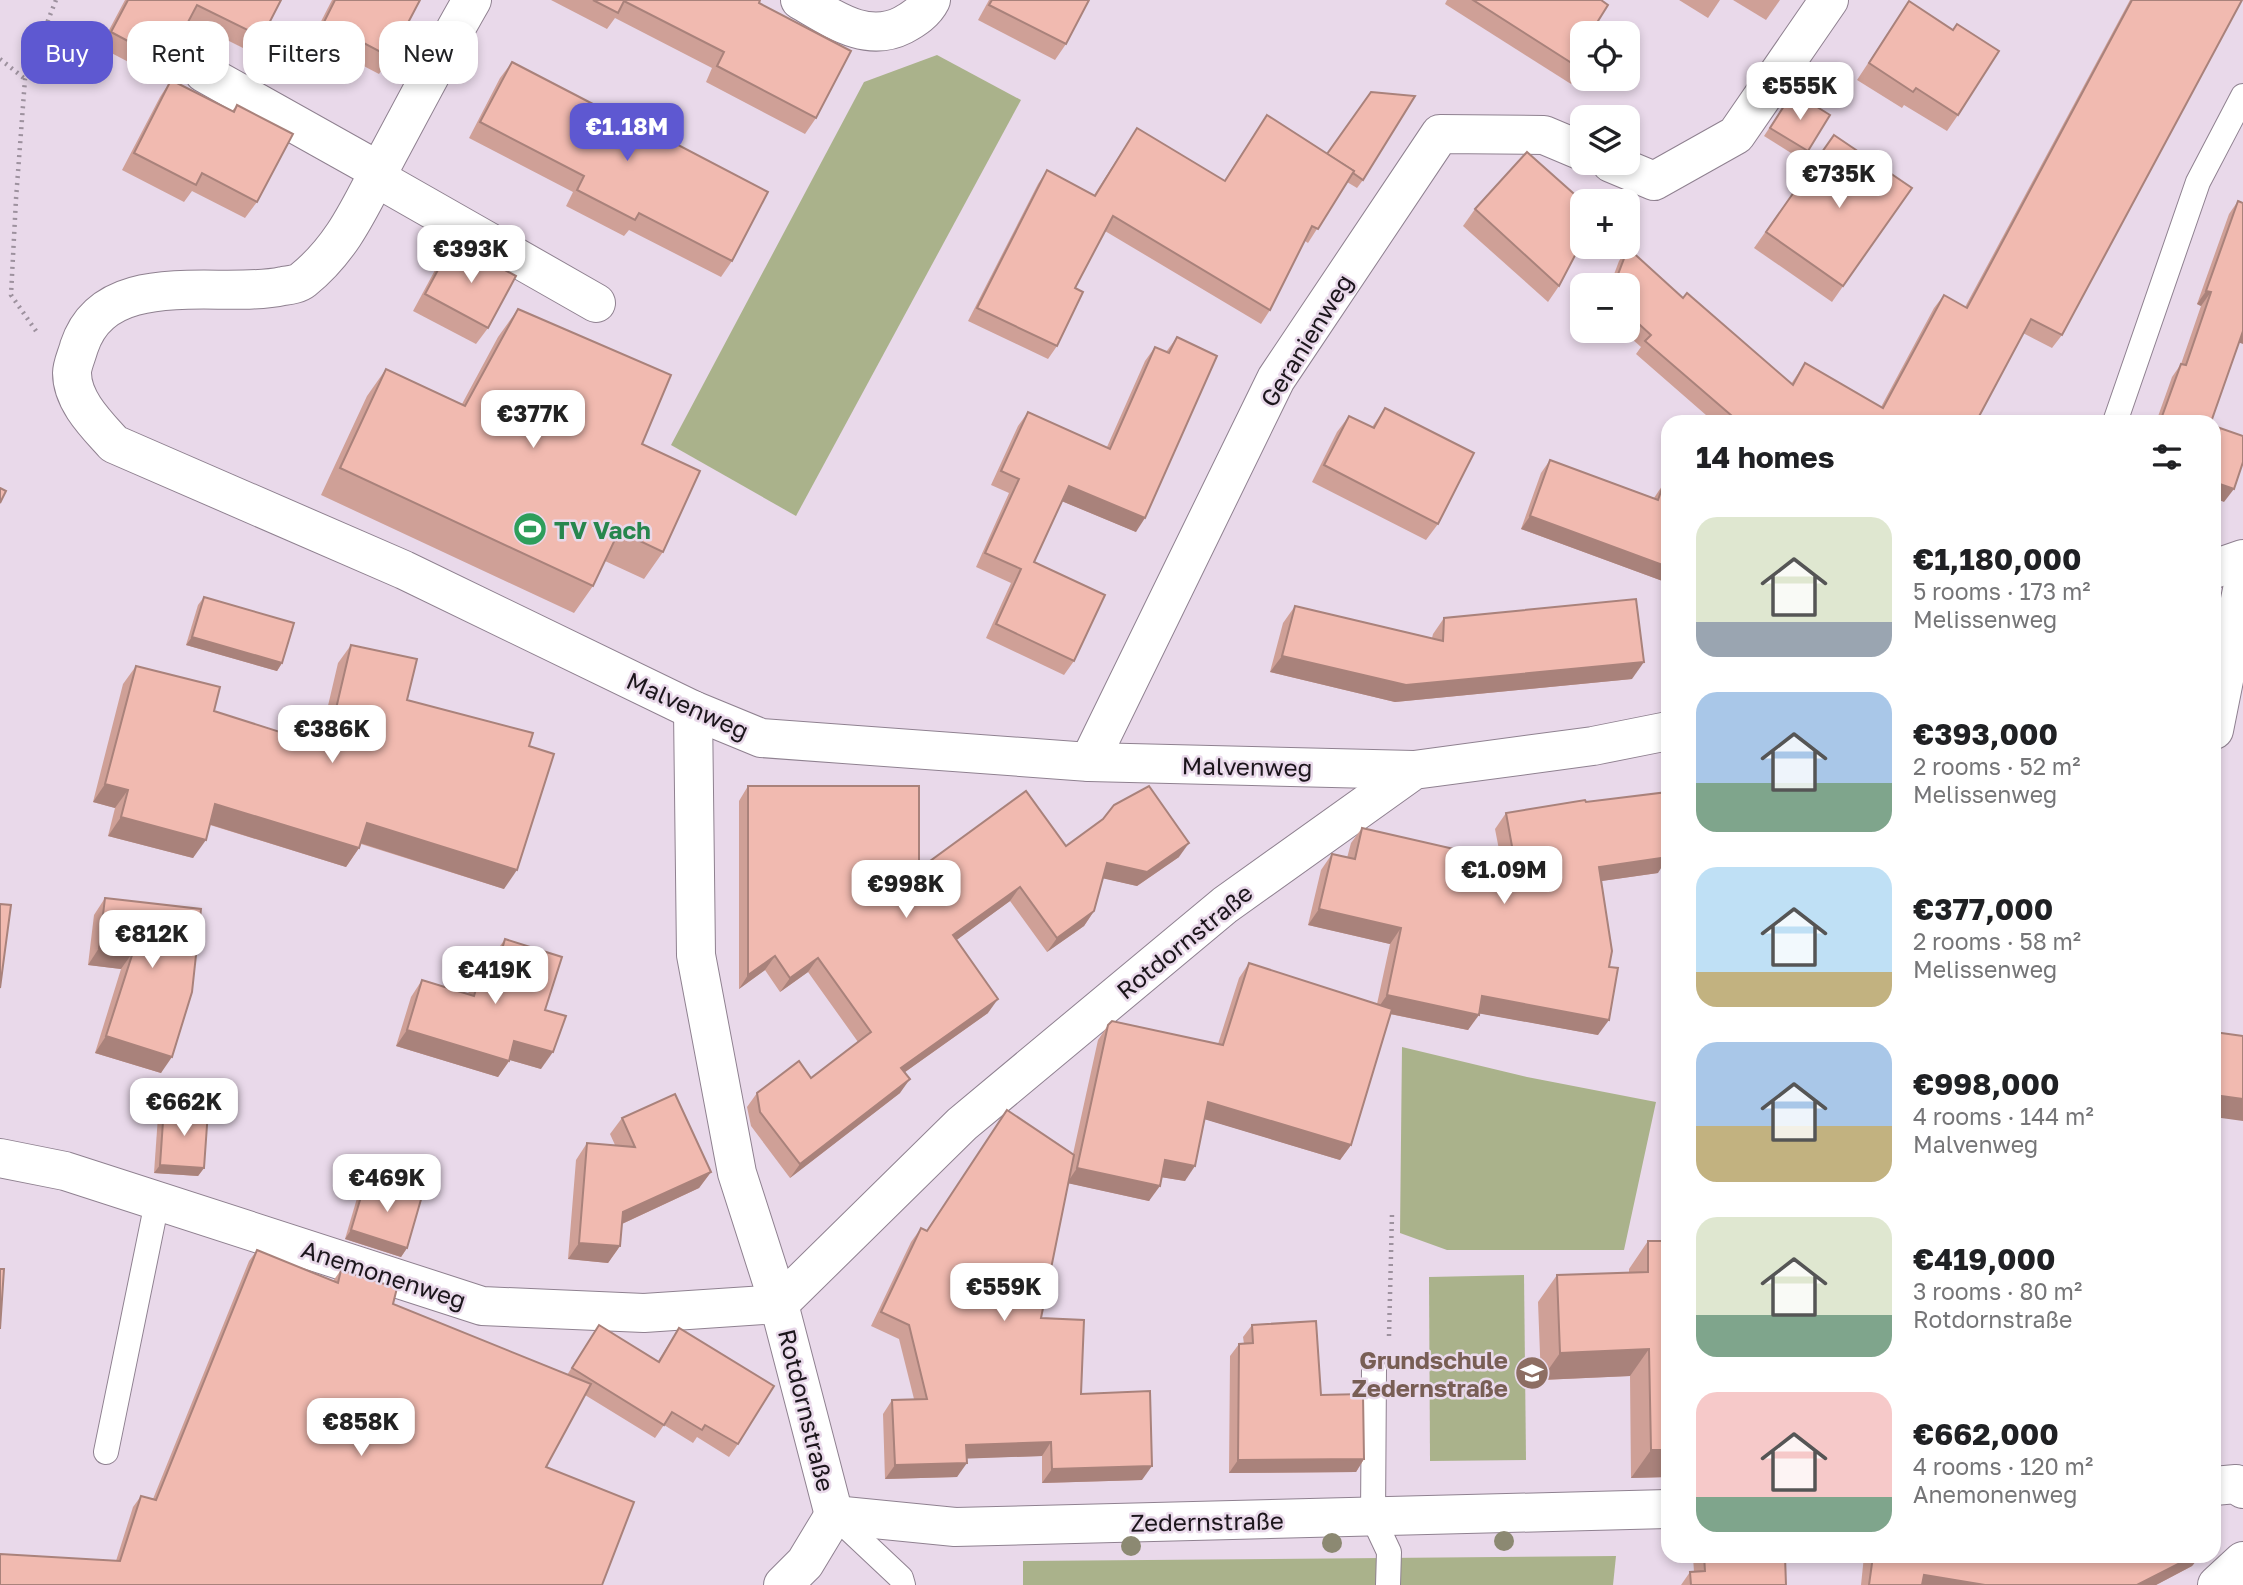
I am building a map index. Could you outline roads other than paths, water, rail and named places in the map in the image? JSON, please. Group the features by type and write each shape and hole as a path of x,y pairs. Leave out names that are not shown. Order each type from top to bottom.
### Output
{"street":[{"path":"800,0 848,27 870,33 892,30 912,20 932,0"},
{"path":"1640,175 1654,181 1736,135 1829,0"},
{"path":"377,174 458,5"},
{"path":"223,84 596,303"},
{"name":"Geranienweg","path":"1089,762 1276,379 1440,134 1544,135 1570,146"},
{"name":"Malvenweg","path":"377,174 344,238 301,282 265,290 160,290 126,300 106,312 91,326 82,339 74,383 92,420 114,444 404,570 693,710 761,738 1089,762 1414,770"},
{"path":"2221,567 2243,559"},
{"path":"2221,695 2243,584"},
{"name":"Rotdornstraße","path":"693,710 696,955 737,1173 779,1304 834,1515"},
{"name":"Rotdornstraße","path":"779,1304 962,1124 1225,905 1414,770 1593,746 1661,732"},
{"name":"Anemonenweg","path":"0,1158 65,1171 482,1306 644,1313 779,1304"},
{"path":"2221,1485 2236,1484 2243,1489"},
{"name":"Zedernstraße","path":"834,1515 955,1527 1661,1509"},
{"path":"783,1585 805,1563 834,1515"},
{"path":"2217,1585 2243,1561"}],"lane":[{"path":"2117,415 2198,182 2243,96"},
{"path":"106,1452 158,1202"},
{"path":"1374,1370 1373,1518 1389,1552 1388,1585"},
{"path":"834,1515 901,1578 903,1585"}],"place":[{"name":"TV Vach","path":"530,529"},
{"name":"Grundschule Zedernstraße","path":"1532,1373"}]}
